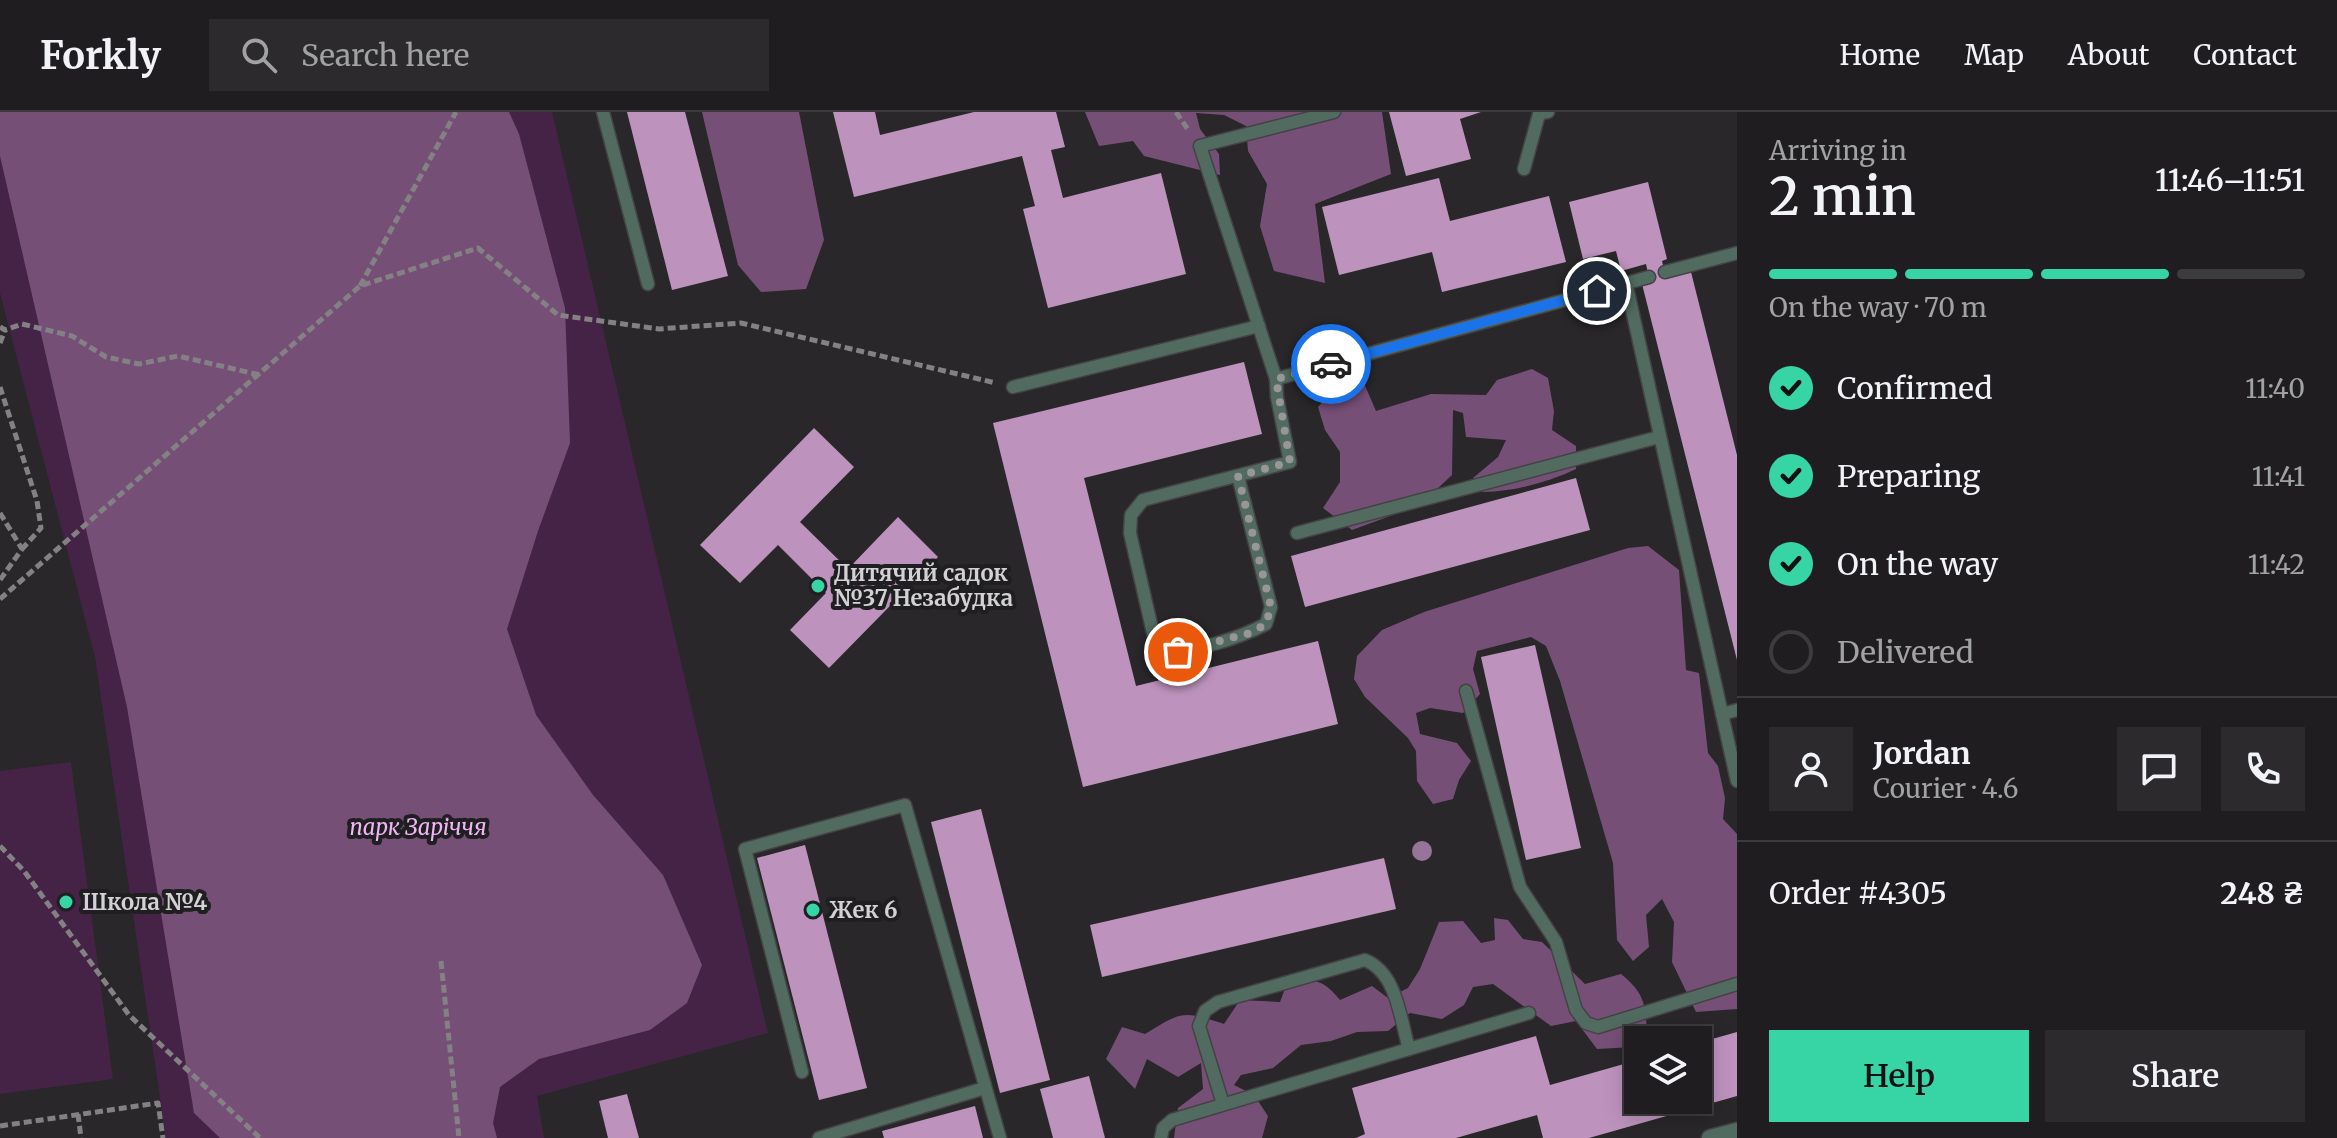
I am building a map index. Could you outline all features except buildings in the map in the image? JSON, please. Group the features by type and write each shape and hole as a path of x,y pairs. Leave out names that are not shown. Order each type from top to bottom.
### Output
{"street":[{"path":"1710,1138 1737,1131"}],"lane":[{"path":"603,112 648,284"},
{"path":"1238,476 1271,607 1266,624 1250,633 1178,652 1164,649 1153,633 1130,533 1131,515 1143,500 1290,462 1276,379 1200,146 1334,112"},
{"path":"1524,169 1542,113"},
{"path":"1665,272 1737,253"},
{"path":"1276,379 1649,277"},
{"path":"1626,283 1737,781"},
{"path":"1013,387 1259,326"},
{"path":"1297,533 1659,437"},
{"path":"1466,691 1520,887 1556,942 1576,1010 1586,1023 1598,1027 1737,984"},
{"path":"1722,714 1737,710"},
{"path":"802,1072 745,849 905,805 1000,1138"},
{"path":"1223,1104 1199,1026 1205,1011 1218,1002 1365,960 1380,965 1389,979 1409,1049"},
{"path":"1161,1138 1163,1128 1172,1120 1529,1013"},
{"path":"819,1138 985,1088"}],"path":[{"path":"0,599 360,286 456,112"},
{"path":"360,286 478,248 558,315 659,329 741,323 1013,387"},
{"path":"0,343 3,329 22,324 72,336 106,357 139,364 178,356 260,375"},
{"path":"0,387 37,501 41,528 0,580"},
{"path":"0,513 22,549"},
{"path":"0,846 24,871 129,1015 260,1138"},
{"path":"441,961 459,1138"},
{"path":"0,1126 158,1103 163,1138"},
{"path":"78,1114 81,1138"}],"green space":[{"name":"парк Заріччя","path":"0,112 552,112 768,1033 537,1096 544,1138 166,1138 95,657 0,293"},
{"name":"парк Заріччя","path":"0,112 509,112 519,134 565,308 570,443 507,629 536,715 593,795 663,875 702,965 687,1003 650,1030 539,1059 500,1087 493,1123 497,1138 220,1138 194,1113 127,707 0,156"},
{"path":"702,112 799,112 824,240 806,289 761,292 738,265"},
{"path":"1085,112 1382,112 1391,174 1315,204 1325,283 1274,271 1260,226 1267,184 1248,151 1246,126 1224,115 1196,113 1200,129 1219,154 1220,175 1144,156 1133,141 1099,146"},
{"path":"1532,369 1548,378 1554,411 1552,430 1576,446 1576,469 1531,485 1483,492 1473,478 1498,457 1506,440 1466,437 1463,413 1453,410 1452,475 1420,505 1352,530 1323,508 1340,482 1340,452 1325,430 1318,407 1342,381 1363,381 1376,411 1431,394 1486,395 1497,380"},
{"path":"1648,546 1679,570 1686,670 1699,673 1708,753 1718,766 1725,798 1723,819 1737,834 1737,1009 1696,1012 1672,962 1674,922 1662,899 1646,915 1649,947 1633,961 1617,940 1613,863 1560,681 1546,646 1531,637 1477,651 1473,669 1480,694 1463,713 1430,708 1416,713 1420,734 1457,743 1471,761 1459,780 1453,799 1433,804 1417,781 1416,751 1408,738 1365,697 1354,679 1357,656 1382,630 1424,612 1628,548"},
{"path":"71,762 113,1079 0,1094 0,771"},
{"path":"1494,918 1508,920 1523,939 1542,942 1585,984 1621,974 1642,999 1646,1026 1624,1026 1624,1048 1597,1049 1576,1021 1551,1026 1493,984 1473,987 1464,1005 1442,1019 1410,1013 1388,1031 1357,1032 1331,1041 1301,1045 1273,1068 1241,1075 1234,1085 1254,1095 1268,1116 1262,1138 1174,1138 1178,1108 1203,1089 1201,1063 1178,1077 1147,1059 1135,1089 1106,1059 1122,1027 1145,1034 1175,1017 1190,1015 1224,1024 1240,1000 1280,1002 1286,986 1295,983 1310,981 1322,984 1340,1000 1372,986 1388,998 1408,988 1420,969 1439,922 1463,921 1481,943 1495,940"}],"way so far":[{"path":"1178,652 1250,633 1266,624 1271,607 1238,476 1290,462 1276,379 1331,364"}],"place":[{"name":"Дитячий садок №37 Незабудка","path":"818,586"},
{"name":"Школа №4","path":"66,902"},
{"name":"Жек 6","path":"813,910"}],"route":[{"path":"1331,364 1597,291"}]}
